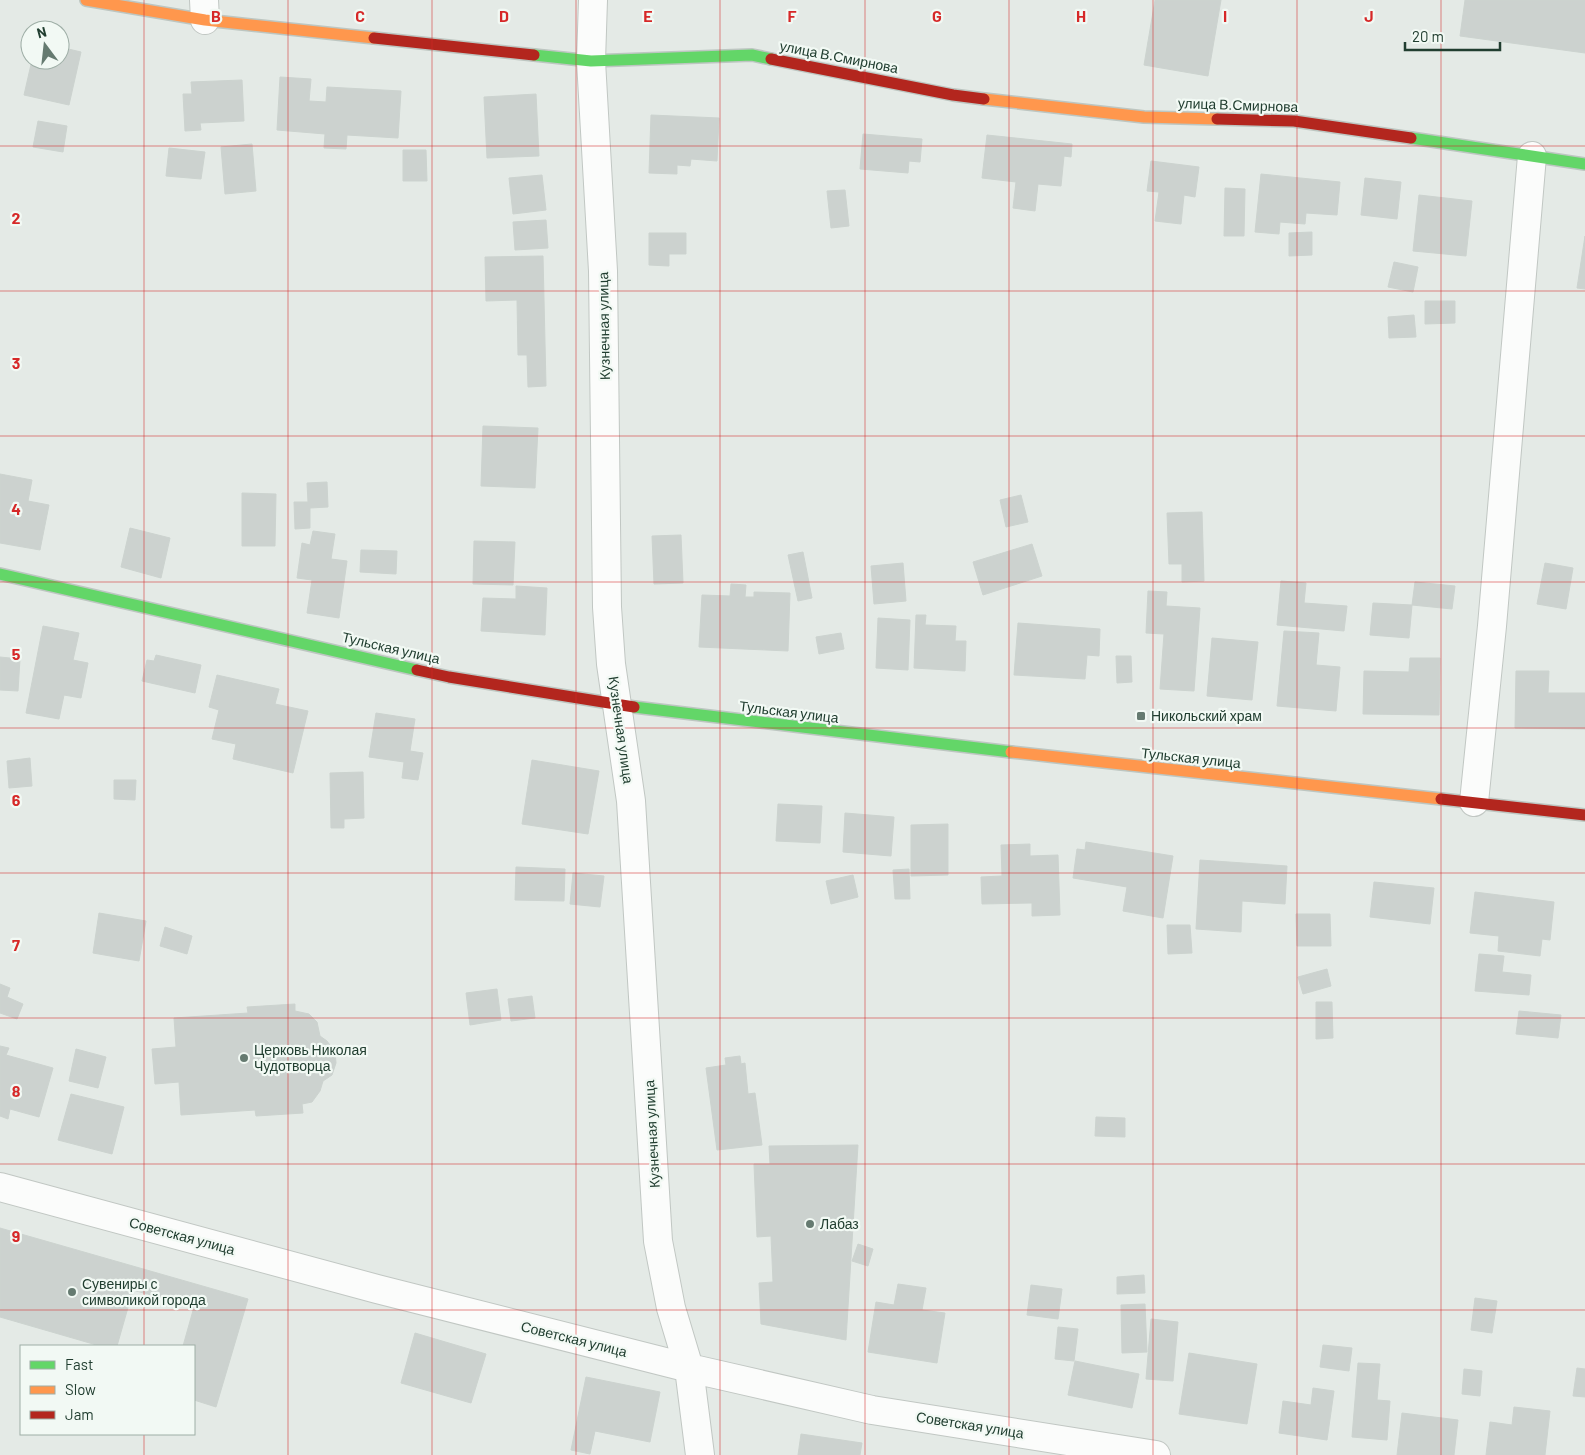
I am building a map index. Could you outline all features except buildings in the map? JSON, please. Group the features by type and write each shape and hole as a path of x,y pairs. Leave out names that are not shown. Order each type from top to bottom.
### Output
{"main road":[{"name":"улица В.Смирнова","path":"86,0 205,10 592,61 752,55 953,95 1144,117 1294,121 1585,164"},
{"name":"Тульская улица","path":"0,574 450,677 617,705 820,731 1136,767 1585,815"}],"street":[{"name":"Кузнечная улица","path":"593,0 592,61 603,271 607,606 617,705 631,800 658,1241 671,1308 689,1368 700,1455"},
{"path":"1474,802 1493,616 1532,156"},
{"name":"Советская улица","path":"0,1187 377,1289 689,1368 872,1410 1156,1455"}],"traffic: fast":[{"path":"534,55 591,61 752,55 771,59"},
{"path":"1411,138 1585,164"},
{"path":"0,574 417,670"},
{"path":"634,707 1011,752"}],"traffic: slow":[{"path":"86,0 205,20 374,38"},
{"path":"984,99 1144,117 1217,119"},
{"path":"1011,752 1441,799"}],"traffic: jam":[{"path":"374,38 534,55"},
{"path":"771,59 953,95 984,99"},
{"path":"1217,119 1294,121 1411,138"},
{"path":"417,670 449,677 634,707"},
{"path":"1441,799 1585,815"}],"place":[{"name":"Никольский храм","path":"1141,716"},
{"name":"Церковь Николая Чудотворца","path":"244,1058"},
{"name":"Лабаз","path":"810,1224"},
{"name":"Сувениры с символикой города","path":"72,1292"}]}
